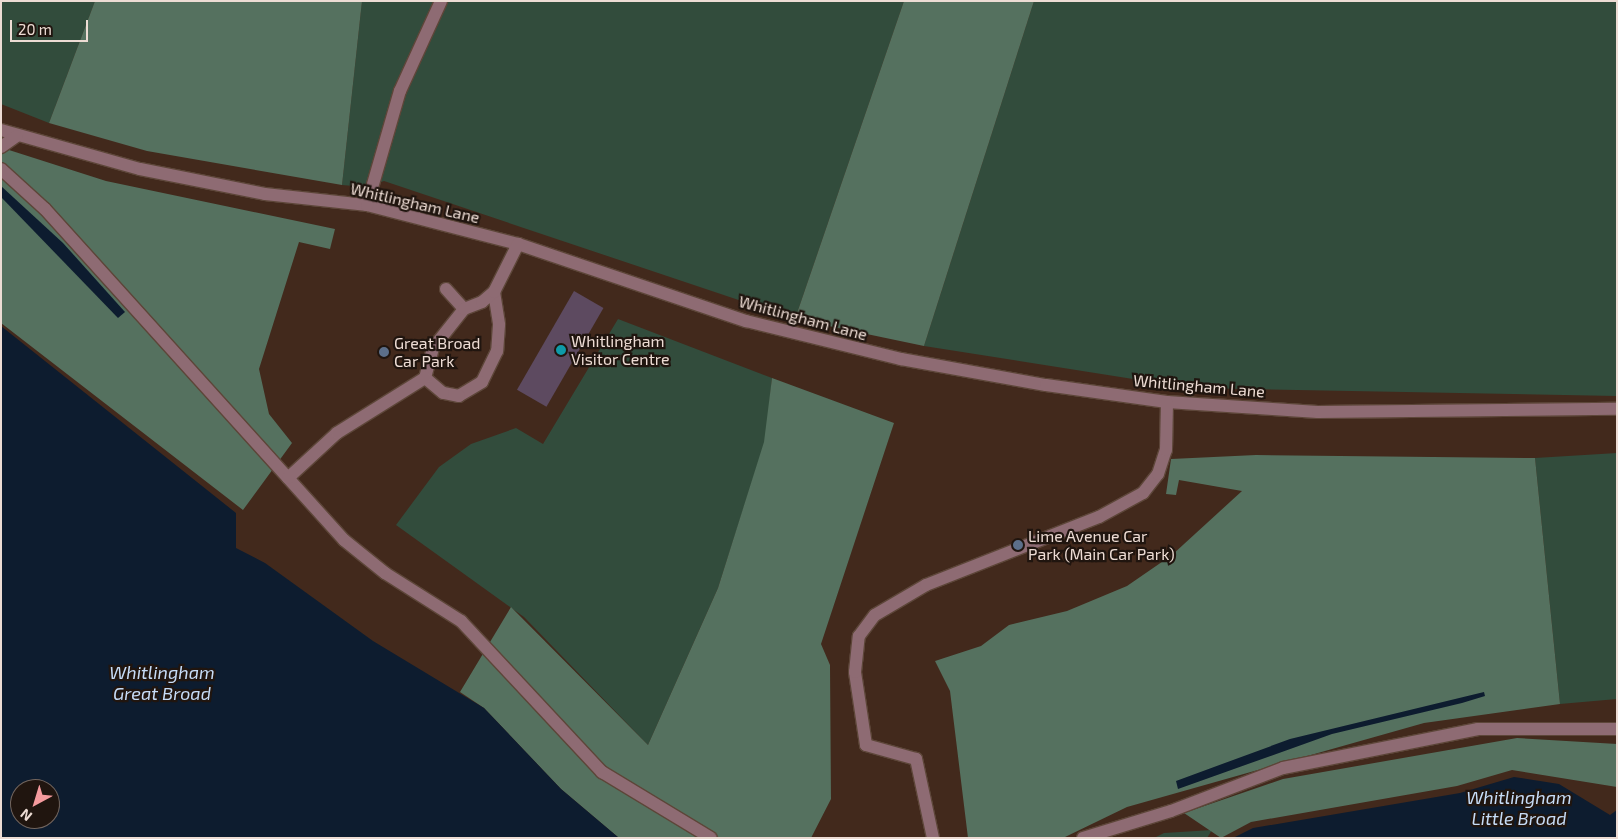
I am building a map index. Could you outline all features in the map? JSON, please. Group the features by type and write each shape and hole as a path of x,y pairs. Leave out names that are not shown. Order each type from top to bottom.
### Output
{"street":[{"path":"367,205 400,91 441,1"},
{"name":"Whitlingham Lane","path":"1,130 168,175 264,194 367,205 518,244 746,321 852,348 1046,386 1167,402 1318,412 1617,409"},
{"path":"1,147 18,136"},
{"path":"1,169 45,209 134,312 344,540 385,573 461,621 602,772 711,838"},
{"path":"288,478 337,433 425,378 433,348 464,309 482,302 494,292 518,244"},
{"path":"446,288 464,309"},
{"path":"425,378 443,393 459,396 482,382 497,351 499,325 494,292"},
{"path":"933,838 916,758 866,745 855,672 859,636 875,614 926,585 1099,517 1143,493 1158,474 1166,450 1167,402"},
{"path":"1083,838 1171,811 1283,768 1478,729 1617,729"}],"green space":[{"path":"1,1 95,1 49,123 1,104"},
{"path":"95,1 362,1 342,185 147,151 49,123"},
{"path":"362,1 904,1 795,319 384,181 365,187 342,185"},
{"path":"904,1 1034,1 924,346 795,319"},
{"path":"1034,1 1617,1 1617,396 1190,388 924,346"},
{"path":"9,150 106,181 335,229 330,249 299,242 259,369 269,414 292,443 243,510 1,323 1,155"},
{"path":"618,319 772,378 766,438 718,588 648,745 524,617 396,525 439,467 471,444 516,428 543,444"},
{"path":"772,378 894,423 821,644 830,665 831,799 811,838 619,838 561,789 484,708 460,692 511,607 648,745 718,588 764,442"},
{"path":"1617,453 1617,699 1560,704 1535,458"},
{"path":"1256,455 1535,458 1560,704 1424,723 1127,807 1063,838 968,838 950,691 935,661 981,646 1009,625 1067,611 1127,586 1172,555 1242,491 1179,480 1176,495 1166,494 1171,459"},
{"path":"1517,738 1617,744 1617,787 1512,770 1457,786 1251,822 1221,838 1184,813 1283,779"},
{"path":"1212,830 1207,838 1154,838 1164,833"}],"water":[{"path":"1,186 63,243 125,312 118,318 1,197"},
{"name":"Whitlingham Great Broad","path":"1,326 236,513 236,548 265,563 373,641 484,708 561,789 619,838 1,838"},
{"path":"1484,692 1485,696 1462,703 1332,734 1178,789 1176,781 1290,739"},
{"name":"Whitlingham Little Broad","path":"1514,777 1559,784 1610,815 1617,810 1617,838 1233,838 1253,828 1460,793"}],"building":[{"name":"Whitlingham Visitor Centre","path":"574,291 603,308 546,407 517,390"}],"place":[{"name":"Whitlingham Visitor Centre","path":"561,350"},
{"name":"Great Broad Car Park","path":"384,352"},
{"name":"Lime Avenue Car Park (Main Car Park)","path":"1018,545"}]}
